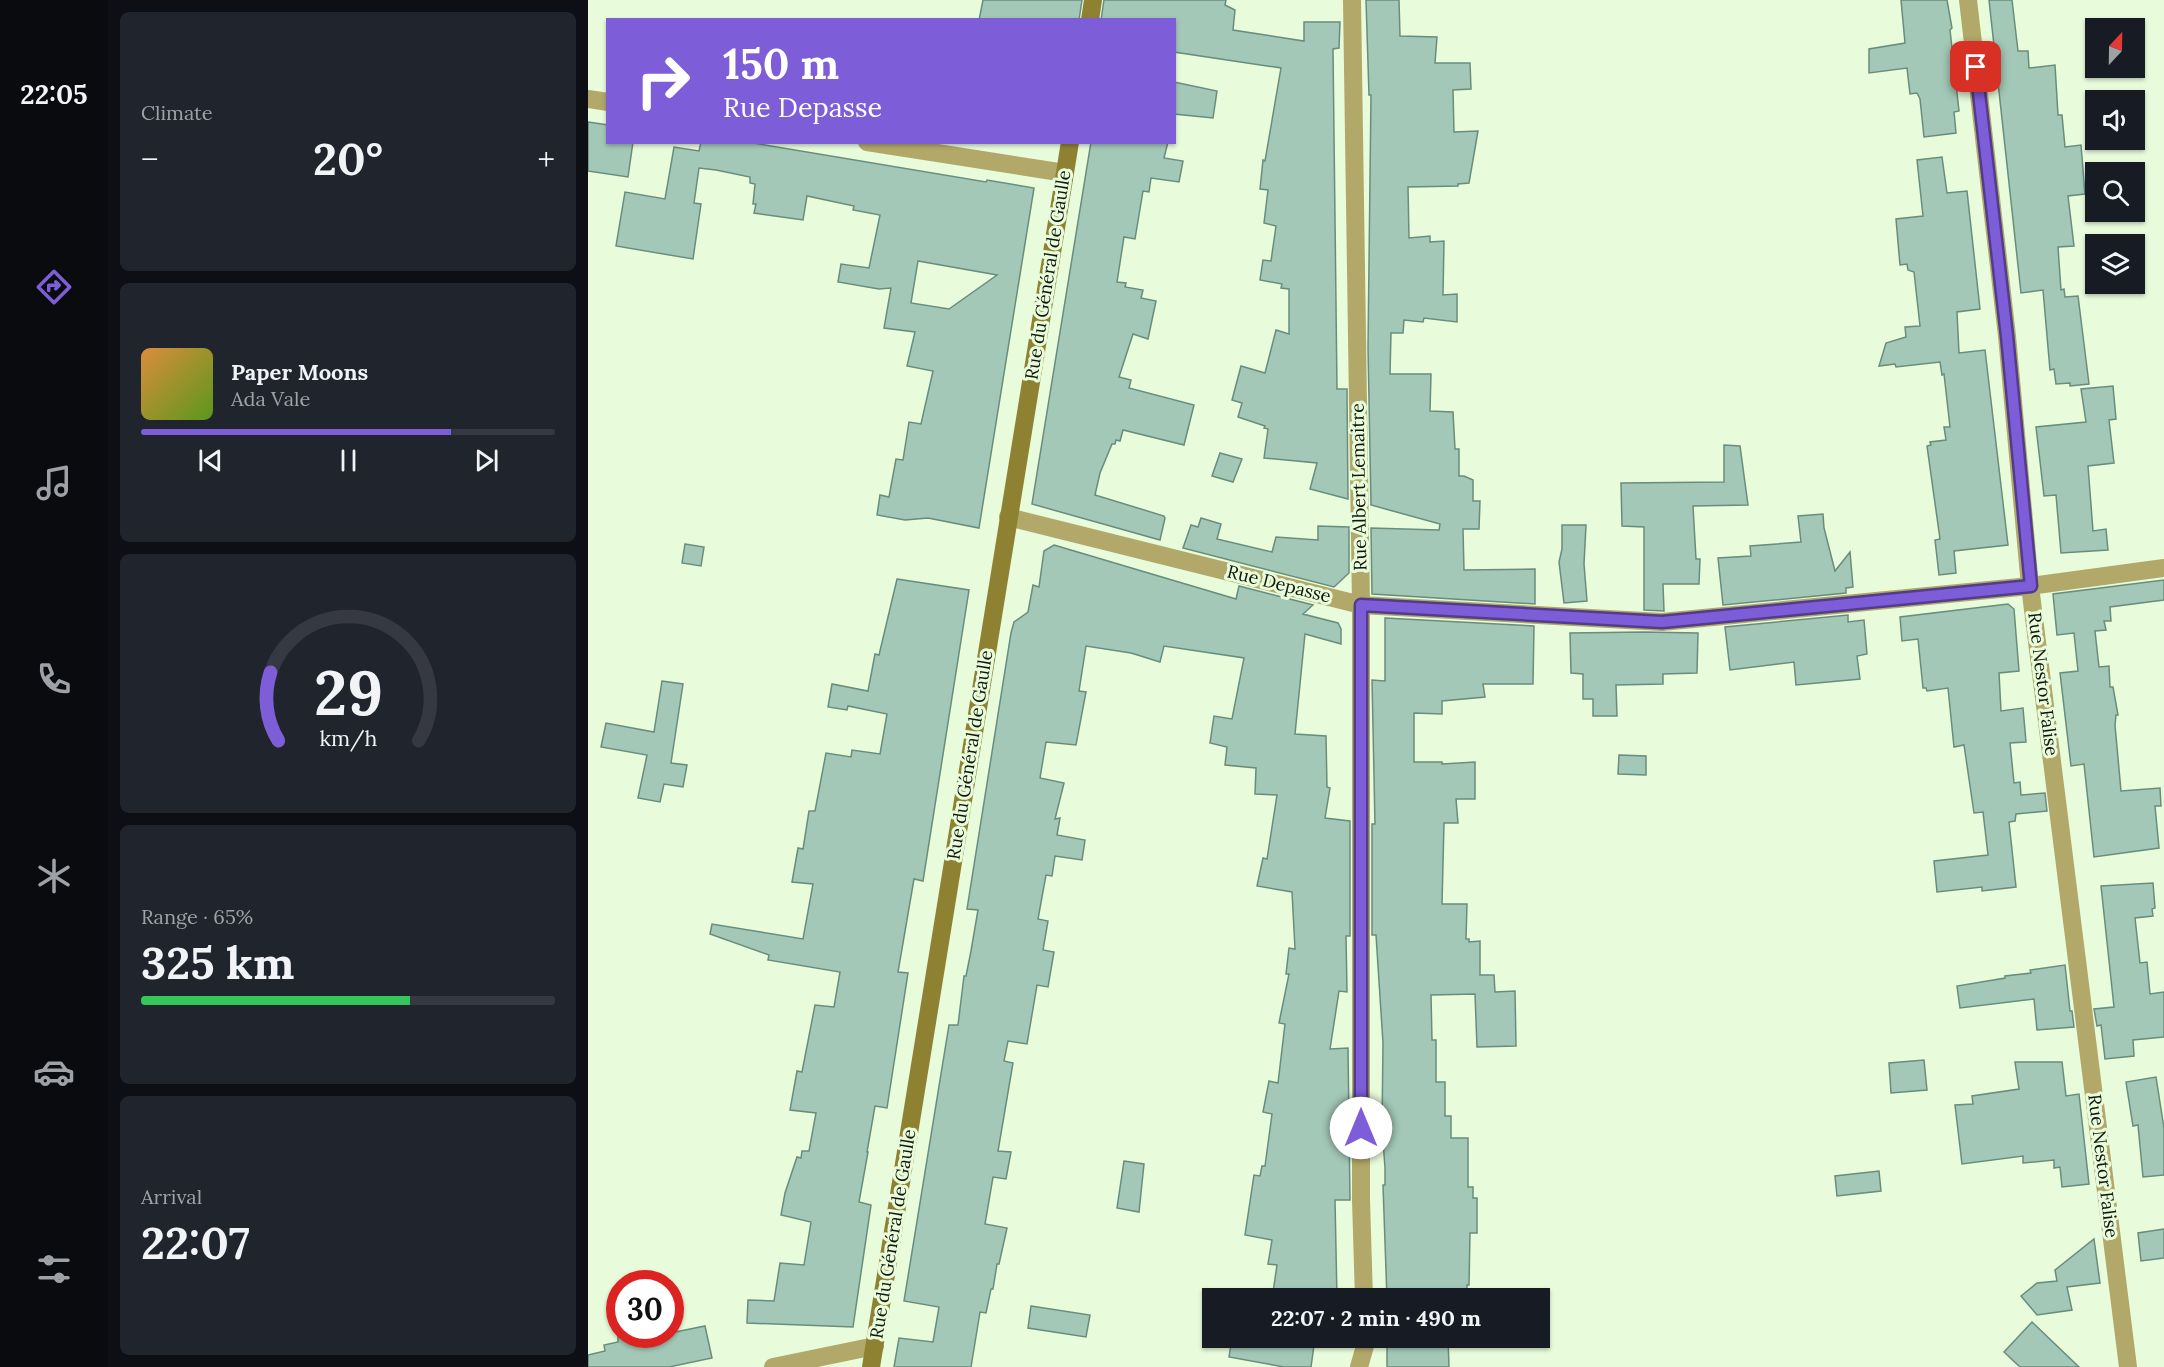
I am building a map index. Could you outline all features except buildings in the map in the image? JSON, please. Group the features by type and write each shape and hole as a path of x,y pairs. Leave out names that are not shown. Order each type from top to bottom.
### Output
{"main road":[{"path":"1090,18 1093,0"},
{"name":"Rue du Général de Gaulle","path":"871,1367 1070,144"}],"street":[{"name":"Rue Albert Lemaitre","path":"1352,0 1361,605 1361,1200 1364,1288"},
{"name":"Rue Nestor Falise","path":"1968,0 2007,336 2031,586 2128,1367"},
{"path":"588,99 606,102"},
{"path":"880,144 1065,173"},
{"name":"Rue Depasse","path":"1008,517 1361,605 1662,622 2031,586 2164,568"},
{"path":"773,1367 875,1346"},
{"path":"1359,1367 1364,1348"}],"route":[{"path":"1361,1128 1361,605 1662,622 2031,586 2007,336 1976,67"}]}
